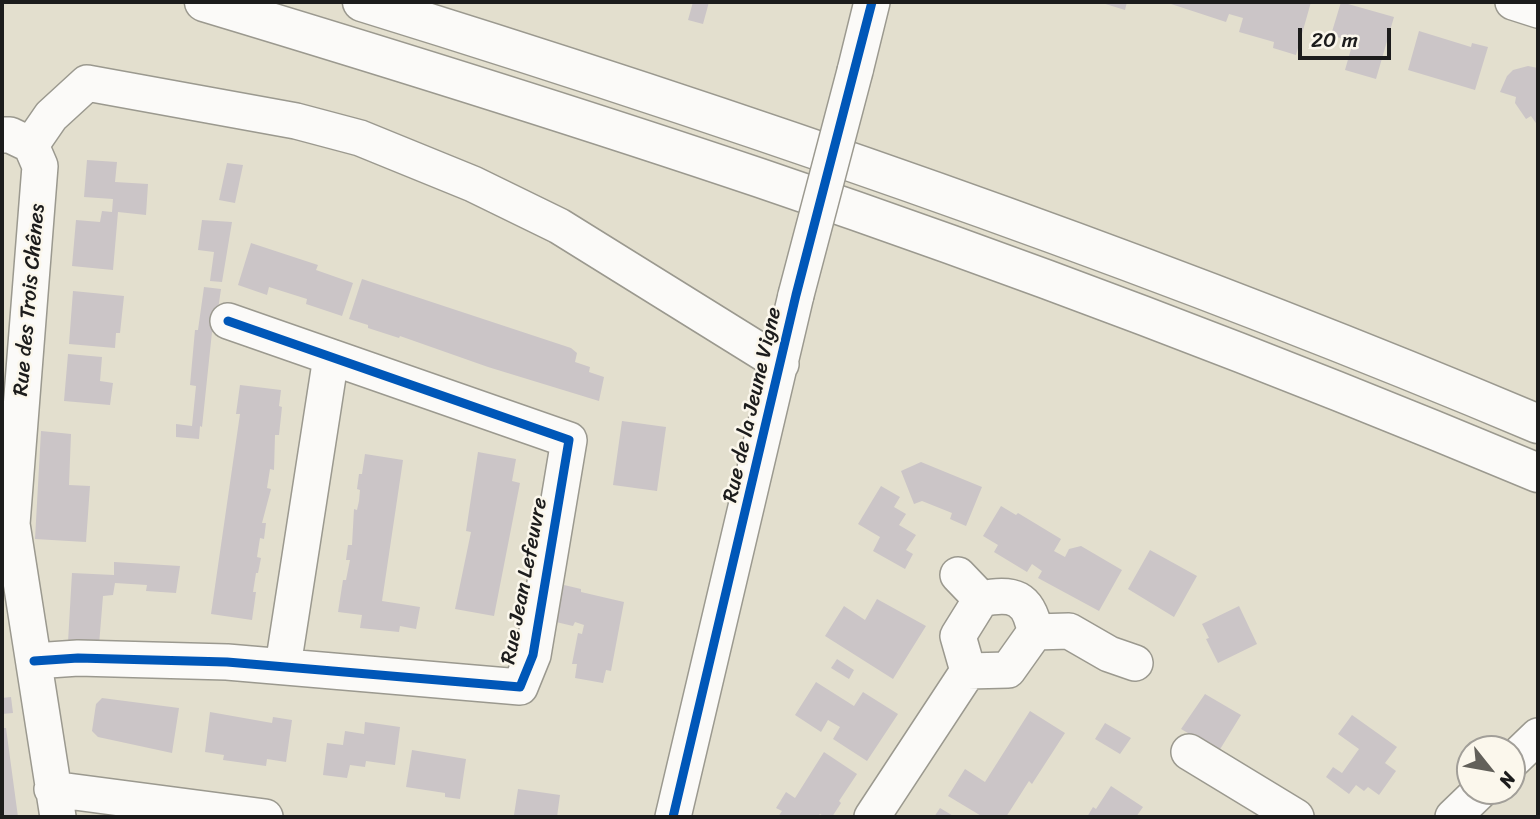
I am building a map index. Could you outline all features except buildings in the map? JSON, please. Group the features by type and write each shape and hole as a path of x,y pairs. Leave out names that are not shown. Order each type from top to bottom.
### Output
{"highway":[{"path":"204,2 548,108 942,242 1199,336 1538,472"},
{"path":"362,2 609,80 941,193 1229,299 1538,424"}],"street":[{"name":"Rue de la Jeune Vigne","path":"673,817 796,295 872,2"},
{"path":"1513,2 1538,10"},
{"name":"Rue des Trois Chênes","path":"55,803 12,524 40,166 17,140 51,117 87,83 296,121 360,138 473,184 559,226 781,364"},
{"name":"Rue Jean Lefeuvre","path":"34,661 78,657 283,666 520,687 533,655 569,440 228,321"},
{"path":"283,666 331,357"},
{"path":"872,817 968,671 958,636 969,587 1019,600 1032,613 1035,632 1008,670 968,671"},
{"path":"1035,632 1069,631 1108,654 1135,663"},
{"path":"1189,752 1296,817"},
{"path":"55,803 265,817"}],"cycle path":[{"path":"673,817 796,295 872,2"},
{"path":"34,661 78,658 227,662 520,687 533,655 569,440 228,321"}]}
